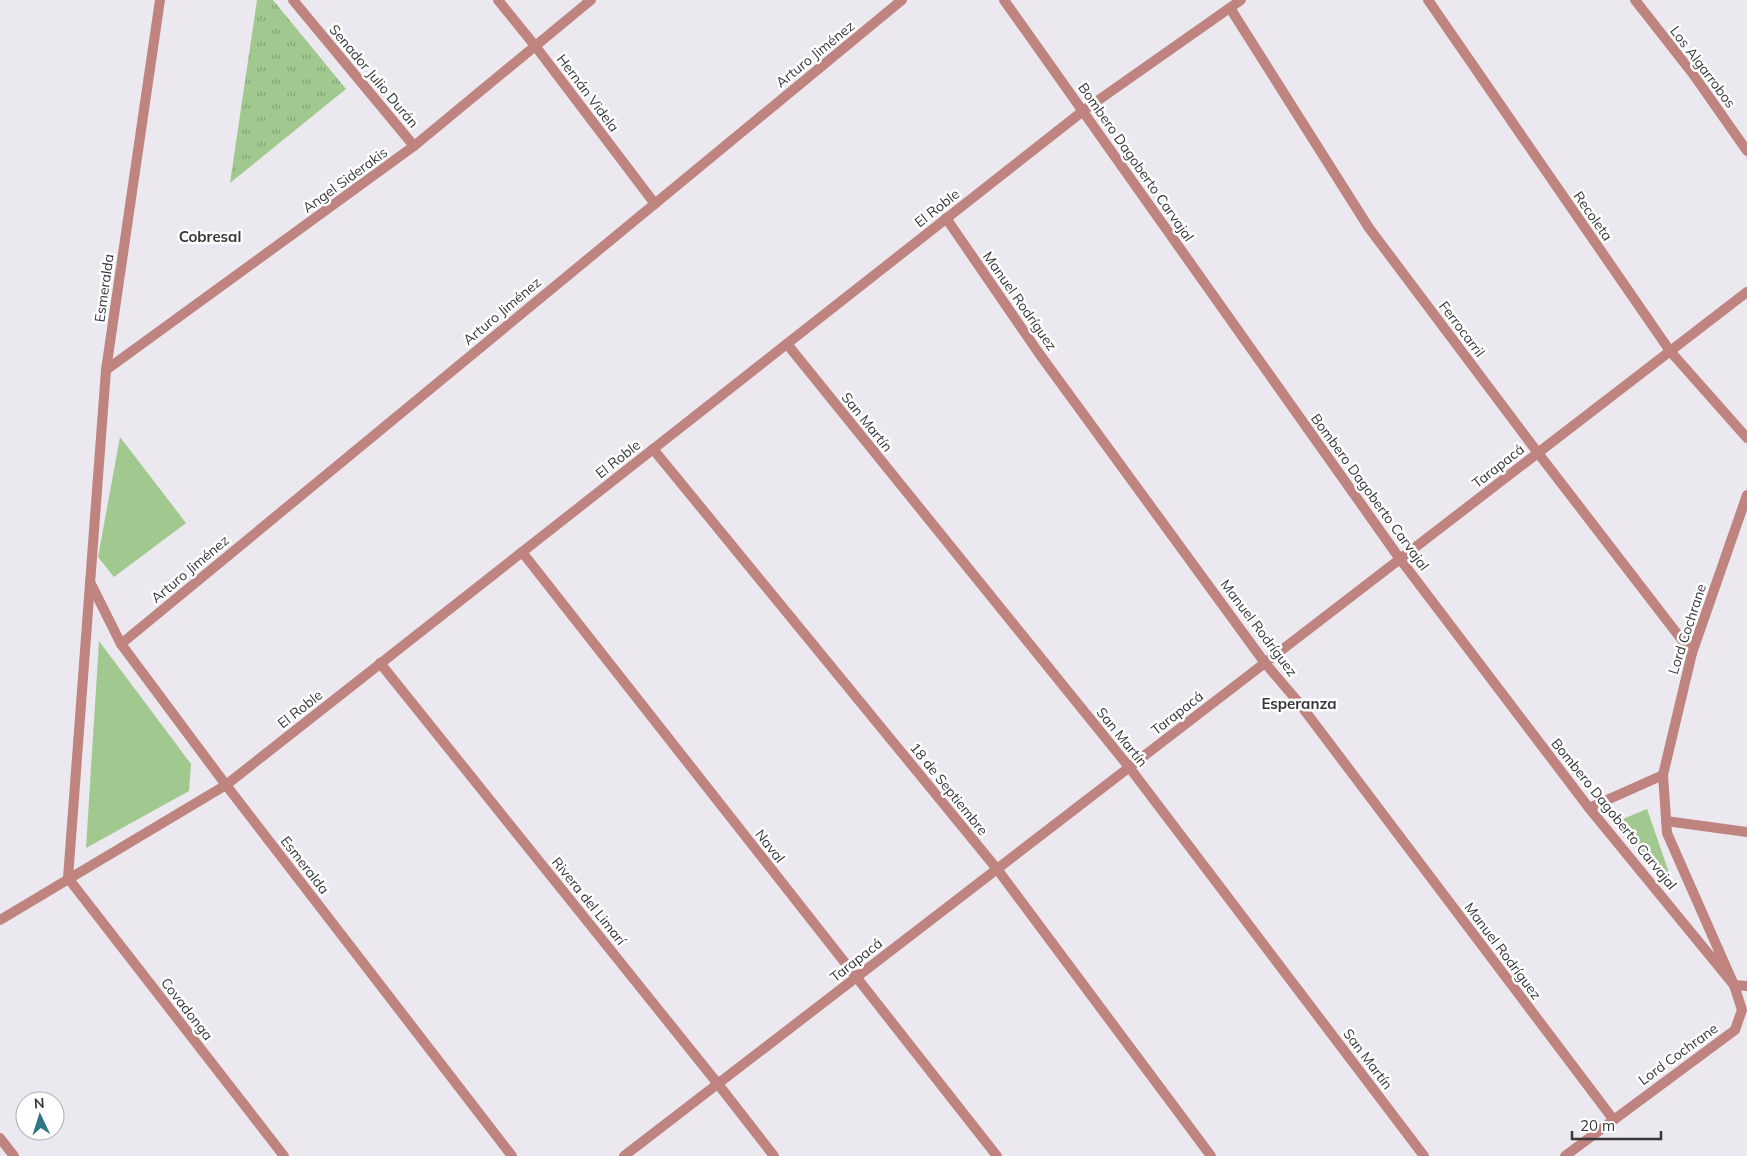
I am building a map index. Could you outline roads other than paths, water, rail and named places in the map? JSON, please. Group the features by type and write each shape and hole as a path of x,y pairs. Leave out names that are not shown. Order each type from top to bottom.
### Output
{"street":[{"name":"Esmeralda","path":"68,878 106,370 160,0"},
{"name":"Senador Julio Durán","path":"293,0 414,146"},
{"name":"Hernán Videla","path":"498,0 655,204"},
{"name":"Angel Siderakis","path":"106,370 414,146 591,0"},
{"name":"Arturo Jiménez","path":"121,644 902,0"},
{"name":"Bombero Dagoberto Carvajal","path":"1004,0 1400,559 1590,808 1734,984"},
{"name":"El Roble","path":"1,916 226,785 1083,111 1241,0"},
{"name":"Recoleta","path":"1428,0 1670,351 1747,438"},
{"name":"Los Algarrobos","path":"1635,0 1693,74 1747,151"},
{"name":"Ferrocarril","path":"1230,8 1369,228 1538,453 1692,653"},
{"name":"Manuel Rodríguez","path":"946,218 1038,352 1265,662 1300,703 1613,1119"},
{"name":"Tarapacá","path":"624,1156 1747,292"},
{"name":"San Martín","path":"787,344 1129,767 1424,1156"},
{"name":"18 de Septiembre","path":"654,449 996,869 1211,1156"},
{"name":"Lord Cochrane","path":"1565,1156 1735,1030 1742,1010 1734,984 1667,834 1663,775 1692,653 1747,495"},
{"path":"1736,527 1747,529"},
{"name":"Naval","path":"522,552 997,1156"},
{"name":"Esmeralda","path":"90,582 121,644 226,785 512,1156"},
{"name":"Rivera del Limarí","path":"380,664 774,1156"},
{"path":"1590,808 1663,775"},
{"path":"1666,821 1747,832"},
{"name":"Covadonga","path":"68,878 284,1156"},
{"path":"1734,984 1747,986"},
{"path":"0,1138 14,1156"}],"district":[{"name":"Cobresal","path":"210,236"},
{"name":"Esperanza","path":"1299,703"}]}
